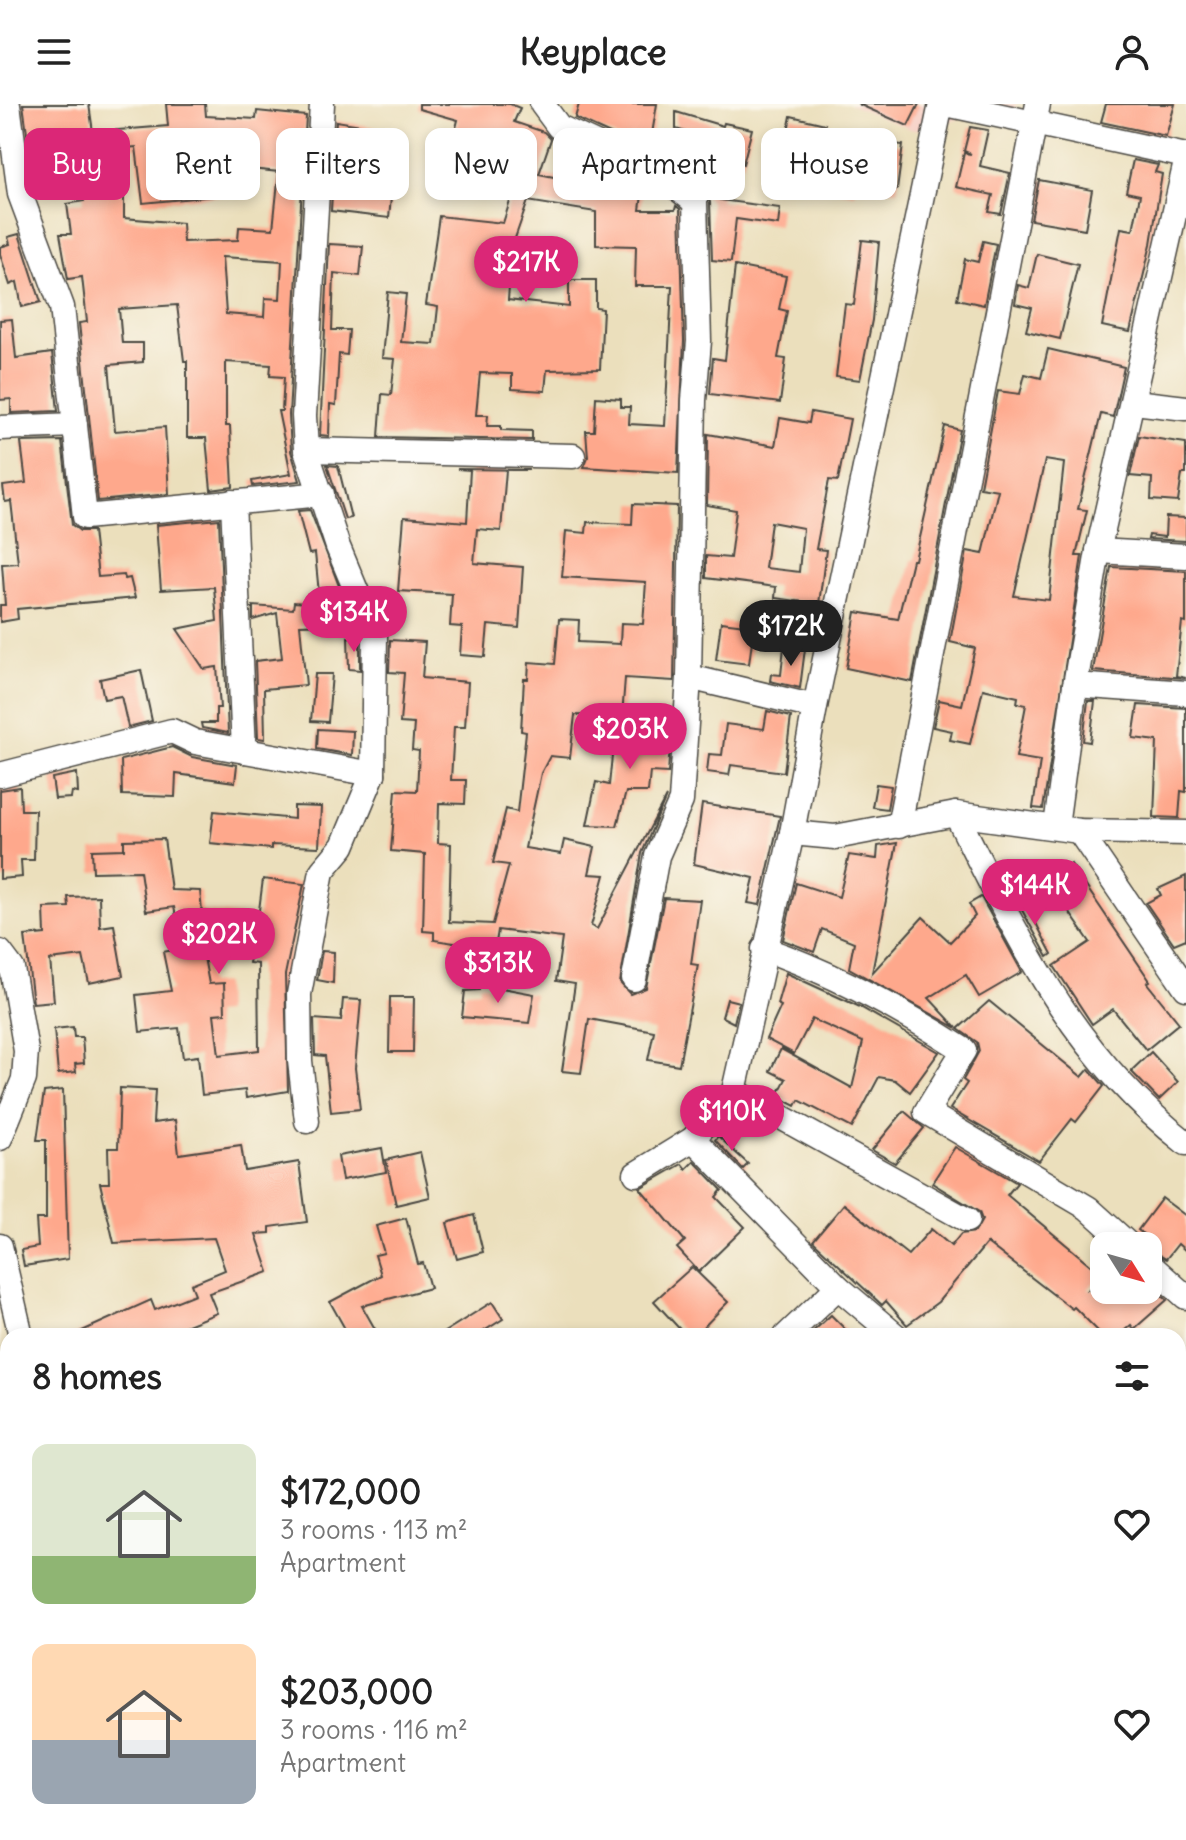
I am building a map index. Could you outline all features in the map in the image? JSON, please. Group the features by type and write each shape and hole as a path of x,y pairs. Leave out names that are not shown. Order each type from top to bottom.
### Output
{"street":[{"path":"8,104 20,194 62,307 85,517 322,494"},
{"path":"307,1121 300,1061 299,994 322,871 343,846 373,774 375,636 338,547 306,450 304,416 322,104"},
{"path":"542,104 559,127 658,173 695,202 699,341 694,400 689,677 681,801 657,856 634,979"},
{"path":"636,1174 693,1139 734,1091 792,833 815,707 943,104 1036,114 1186,159 1134,402 1098,551 1075,685 1067,828 1186,988"},
{"path":"899,826 1036,114"},
{"path":"1134,402 1186,408"},
{"path":"0,428 75,425"},
{"path":"306,450 573,456"},
{"path":"233,502 244,751"},
{"path":"1098,551 1186,556"},
{"path":"689,677 815,707"},
{"path":"1075,685 1186,693"},
{"path":"0,775 172,731 195,742 373,774"},
{"path":"792,833 835,837 956,814 1067,828 1186,833"},
{"path":"956,814 1054,1001 1140,1104 1186,1143"},
{"path":"764,949 817,967 909,1015 964,1050 926,1112 1088,1208 1115,1232"},
{"path":"0,952 12,968 26,1051 24,1079 0,1138"},
{"path":"734,1091 967,1220"},
{"path":"693,1139 838,1287 887,1328"},
{"path":"0,1246 19,1328"},
{"path":"1162,1276 1186,1297"},
{"path":"794,1328 838,1287"}],"shaded area":[{"path":"849,104 1016,104 1013,116 959,119 913,130"}],"building":[{"path":"23,104 89,104 92,128 26,128"},
{"path":"166,104 205,104 206,116 256,119 257,111 306,116 305,128 276,128 276,172 260,170 260,128 146,128 146,200 173,200 143,203 136,147 130,148 130,129 168,126"},
{"path":"419,104 510,104 520,108 514,122 532,128 456,128 458,120 419,109"},
{"path":"579,104 657,104 653,128 597,128 575,118"},
{"path":"858,104 919,104 908,126"},
{"path":"1106,104 1175,104 1166,136 1101,122"},
{"path":"676,112 723,126 724,123 752,129 745,156 745,128 676,128"},
{"path":"791,116 825,124 824,128 789,128"},
{"path":"336,121 380,128 336,128"},
{"path":"970,127 988,130 980,166 1010,173 1001,214 989,212 993,195 956,187 964,153 971,154 964,151"},
{"path":"537,130 551,139 539,174 553,177 553,200 641,200 640,210 675,210 676,206 680,209 684,341 678,473 584,467 588,457 586,431 594,431 596,397 621,399 621,407 630,407 629,424 665,426 672,286 635,286 636,246 596,245 596,212 528,201 512,247 508,300 569,307 569,280 596,280 596,308 603,309 600,369 547,370 545,391 512,389 512,374 480,373 476,415 488,415 487,426 501,426 501,430 532,431 532,440 379,437 382,394 391,395 395,359 382,358 388,292 406,294 401,342 434,344 438,307 426,305 439,216 503,223 510,200 537,200"},
{"path":"897,144 903,145 897,190"},
{"path":"1133,160 1158,165 1155,172 1162,174 1151,244 1130,332 1102,326 1121,228 1133,230 1140,195 1126,192"},
{"path":"1039,180 1092,190 1085,229 1031,220"},
{"path":"124,200 124,218 182,223 183,242 238,240 239,227 273,229 276,200 301,200 289,415 291,451 300,481 253,486 252,481 291,474 278,411 282,411 284,377 270,376 271,365 226,362 226,426 230,426 233,487 211,490 206,438 187,438 187,361 184,361 177,305 119,309 122,343 143,343 143,362 109,365 115,431 165,427 169,494 98,501 79,323 87,322 82,277 68,279 60,234 71,234 67,204","holes":["222,257 282,261 280,299 265,298 264,317 226,314"]},
{"path":"332,200 391,200 389,218 331,211"},
{"path":"709,200 720,200 780,208 778,225 736,219 731,262 712,260"},
{"path":"19,234 41,302 22,307 17,282 10,285 0,254 0,247 10,244 8,237"},
{"path":"862,240 879,242 872,320 860,380 836,377 845,304 854,305"},
{"path":"983,241 996,244 984,305 957,299 965,259 978,262"},
{"path":"329,244 363,246 360,276 334,273 332,330 349,330 347,355 339,354 336,405 330,404 329,436 320,435"},
{"path":"1037,254 1078,264 1060,339 1026,331 1032,308 1015,304 1018,285 1029,288"},
{"path":"735,266 786,276 779,309 787,311 778,358 786,359 780,403 710,394 713,358 725,360"},
{"path":"12,319 16,358 52,353 58,411 11,413 11,399 0,400 0,320"},
{"path":"1048,349 1124,367 1113,417 1101,414 1078,509 1087,510 1076,556 1082,556 1043,809 1033,808 1040,761 1016,757 1026,705 1017,703 1018,697 983,689 970,744 950,740 952,731 933,727 939,700 962,705 975,648 950,642 967,551 983,554 998,490 980,487 998,391 1020,394 1025,374 1041,378","holes":["1045,460 1064,463 1049,600 1014,596"]},
{"path":"811,412 850,419 838,481 829,480 816,549 826,550 819,604 775,598 776,587 706,578 706,556 730,558 736,510 707,505 708,434 775,446 780,418 809,423","holes":["771,522 803,528 799,572 765,568"]},
{"path":"945,426 960,430 912,682 846,668 856,612 898,619 912,560 915,560"},
{"path":"1139,436 1186,443 1186,474 1182,474 1178,502 1151,500 1152,478 1130,476"},
{"path":"62,441 72,525 80,531 93,531 98,577 124,575 125,579 130,578 135,598 17,609 18,619 0,622 0,605 5,605 2,564 18,563 11,501 5,502 3,486 26,483 21,442"},
{"path":"327,465 338,466 351,518 345,519"},
{"path":"457,469 529,470 506,470 501,531 477,529 474,563 523,567 519,628 488,625 485,657 460,655 462,627 450,626 452,594 398,591 404,517 467,522 470,470"},
{"path":"633,504 677,506 674,681 625,678 622,717 575,715 570,758 550,756 541,773 525,848 561,854 564,840 595,847 589,874 605,875 591,926 597,929 666,797 642,853 620,983 630,994 646,988 664,898 700,900 691,964 698,965 679,1065 648,1060 654,1031 589,1019 581,1073 562,1071 575,984 556,981 562,938 498,930 495,949 434,940 434,932 423,931 425,854 391,851 396,790 417,791 419,751 412,750 414,724 400,723 404,673 389,672 390,640 425,642 422,678 468,682 465,727 454,727 451,780 466,780 465,804 439,803 438,843 451,844 449,922 493,924 509,865 493,863 506,809 517,812 526,732 521,731 524,679 528,679 529,662 555,664 559,619 579,620 578,642 620,644 621,623 643,624 646,582 562,577 566,531 586,533 587,522 632,524"},
{"path":"310,510 353,623 300,625 306,685 264,689 265,739 258,738 255,661 282,658 277,613 253,620 253,606 293,609 294,602 320,604 315,553 309,554 298,511"},
{"path":"1166,517 1186,518 1186,541 1148,539 1149,535 1165,537"},
{"path":"219,519 228,733 202,728 201,723 216,723 216,708 220,708 217,667 204,669 177,629 217,621 214,587 161,590 156,525"},
{"path":"1111,567 1186,571 1186,623 1182,622 1176,676 1186,678 1093,671"},
{"path":"721,622 754,626 749,664 716,660"},
{"path":"348,637 360,639 360,670 349,669"},
{"path":"784,647 805,649 800,688 770,681 771,674 781,675"},
{"path":"141,670 152,721 128,727 121,696 104,699 100,679"},
{"path":"315,674 332,674 328,722 311,721"},
{"path":"1088,701 1095,701 1090,742 1083,741"},
{"path":"1138,705 1186,708 1186,792 1181,791 1179,818 1154,817 1157,741 1133,738"},
{"path":"767,711 791,717 784,772 731,765 729,775 707,772 709,754 722,755 726,724 764,729"},
{"path":"615,727 671,730 668,773 650,772 648,792 626,792 617,826 587,825 596,782 609,785"},
{"path":"318,729 353,731 352,755 317,749"},
{"path":"172,747 192,757 237,765 235,782 176,774 175,797 122,795 121,760"},
{"path":"77,773 78,793 72,792 71,798 55,799 52,778"},
{"path":"876,784 891,786 887,809 872,807"},
{"path":"20,787 21,810 35,810 34,860 21,860 22,877 0,879 0,790"},
{"path":"702,804 780,816 760,905 748,903 754,878 694,864"},
{"path":"294,806 321,807 319,847 271,845 271,849 210,843 214,811 294,819"},
{"path":"164,839 171,890 200,891 202,911 258,918 263,879 304,884 285,975 288,1091 246,1098 245,1090 202,1095 198,1056 183,1058 179,1028 140,1032 136,995 171,991 163,952 183,948 174,907 146,911 140,871 93,872 92,850 124,849 124,840","holes":["200,936 253,942 249,963 258,964 259,1050 219,1055 214,1014 225,1013 224,983 209,984"]},
{"path":"897,843 872,973 923,917 950,942 975,916 969,904 981,897 1022,972 979,997 966,975 929,998 957,1028 849,968 854,942 822,929 814,952 783,940 796,883 839,897 849,855 877,859 878,846"},
{"path":"1071,864 1150,981 1147,983 1179,1023 1146,1050 1113,1009 1092,1024 1054,966 1090,942 1047,880"},
{"path":"1186,876 1186,939 1174,944 1146,903 1161,895 1158,889"},
{"path":"99,896 100,927 114,925 123,976 89,983 83,956 50,960 54,1001 33,1003 25,936 45,934 44,908 69,907 68,897"},
{"path":"1024,900 1052,954 1048,957 1018,903"},
{"path":"322,951 334,952 333,983 317,980"},
{"path":"786,973 860,1007 939,1052 910,1092 895,1080 879,1077 852,1128 799,1100 796,1106 777,1096 786,1079 770,1071 781,1049 852,1088 863,1042 812,1019 794,1054 766,1039 781,1006 777,1004"},
{"path":"480,984 534,994 529,1023 462,1017 465,991 479,990"},
{"path":"390,997 414,997 413,1052 389,1052"},
{"path":"343,999 361,1000 355,1068 360,1109 331,1112 325,1056 315,1055 314,1019 341,1021"},
{"path":"727,999 739,1002 734,1023 722,1017"},
{"path":"989,1001 1082,1077 1089,1069 1104,1086 1076,1122 1072,1119 1039,1161 950,1109 967,1083 963,1080 979,1051 977,1042 958,1029"},
{"path":"73,1027 74,1037 82,1037 84,1063 75,1064 76,1072 58,1074 54,1029"},
{"path":"1151,1052 1178,1082 1159,1100 1131,1071"},
{"path":"120,1088 155,1090 153,1123 175,1120 179,1154 241,1145 245,1171 299,1162 307,1222 270,1227 270,1233 256,1234 269,1272 209,1293 217,1313 180,1328 89,1328 151,1300 155,1310 195,1294 191,1284 225,1270 214,1238 114,1243 100,1183 109,1183 108,1148 118,1148"},
{"path":"63,1090 68,1259 24,1266 21,1250 38,1247 36,1219 46,1219 46,1140 37,1140 44,1092"},
{"path":"904,1111 924,1128 895,1163 872,1150"},
{"path":"718,1136 748,1164 743,1169 715,1140"},
{"path":"955,1147 1017,1183 1007,1195 1090,1265 1090,1304 1162,1304 1162,1296 1167,1300 1135,1328 1131,1325 1127,1328 1095,1328 1074,1307 1072,1309 987,1243 938,1302 907,1325 886,1301 882,1305 813,1241 844,1204 908,1255 931,1229 951,1246 961,1234 975,1232 982,1220 979,1212 932,1183"},
{"path":"382,1148 386,1172 342,1180 338,1156"},
{"path":"420,1152 430,1197 396,1205 386,1160"},
{"path":"694,1161 722,1190 716,1197 745,1227 699,1272 677,1248 685,1241 640,1188 682,1164 686,1169"},
{"path":"1162,1198 1186,1216 1186,1251 1178,1244 1166,1259 1162,1257 1162,1232 1138,1230"},
{"path":"474,1215 483,1252 457,1259 447,1223"},
{"path":"406,1218 418,1264 423,1263 430,1288 362,1306 374,1328 345,1328 330,1302 381,1275 375,1255 384,1253 376,1226"},
{"path":"692,1267 728,1302 703,1328 679,1328 654,1301"},
{"path":"492,1302 503,1319 489,1328 451,1328"},
{"path":"831,1315 844,1328 817,1328"}]}
